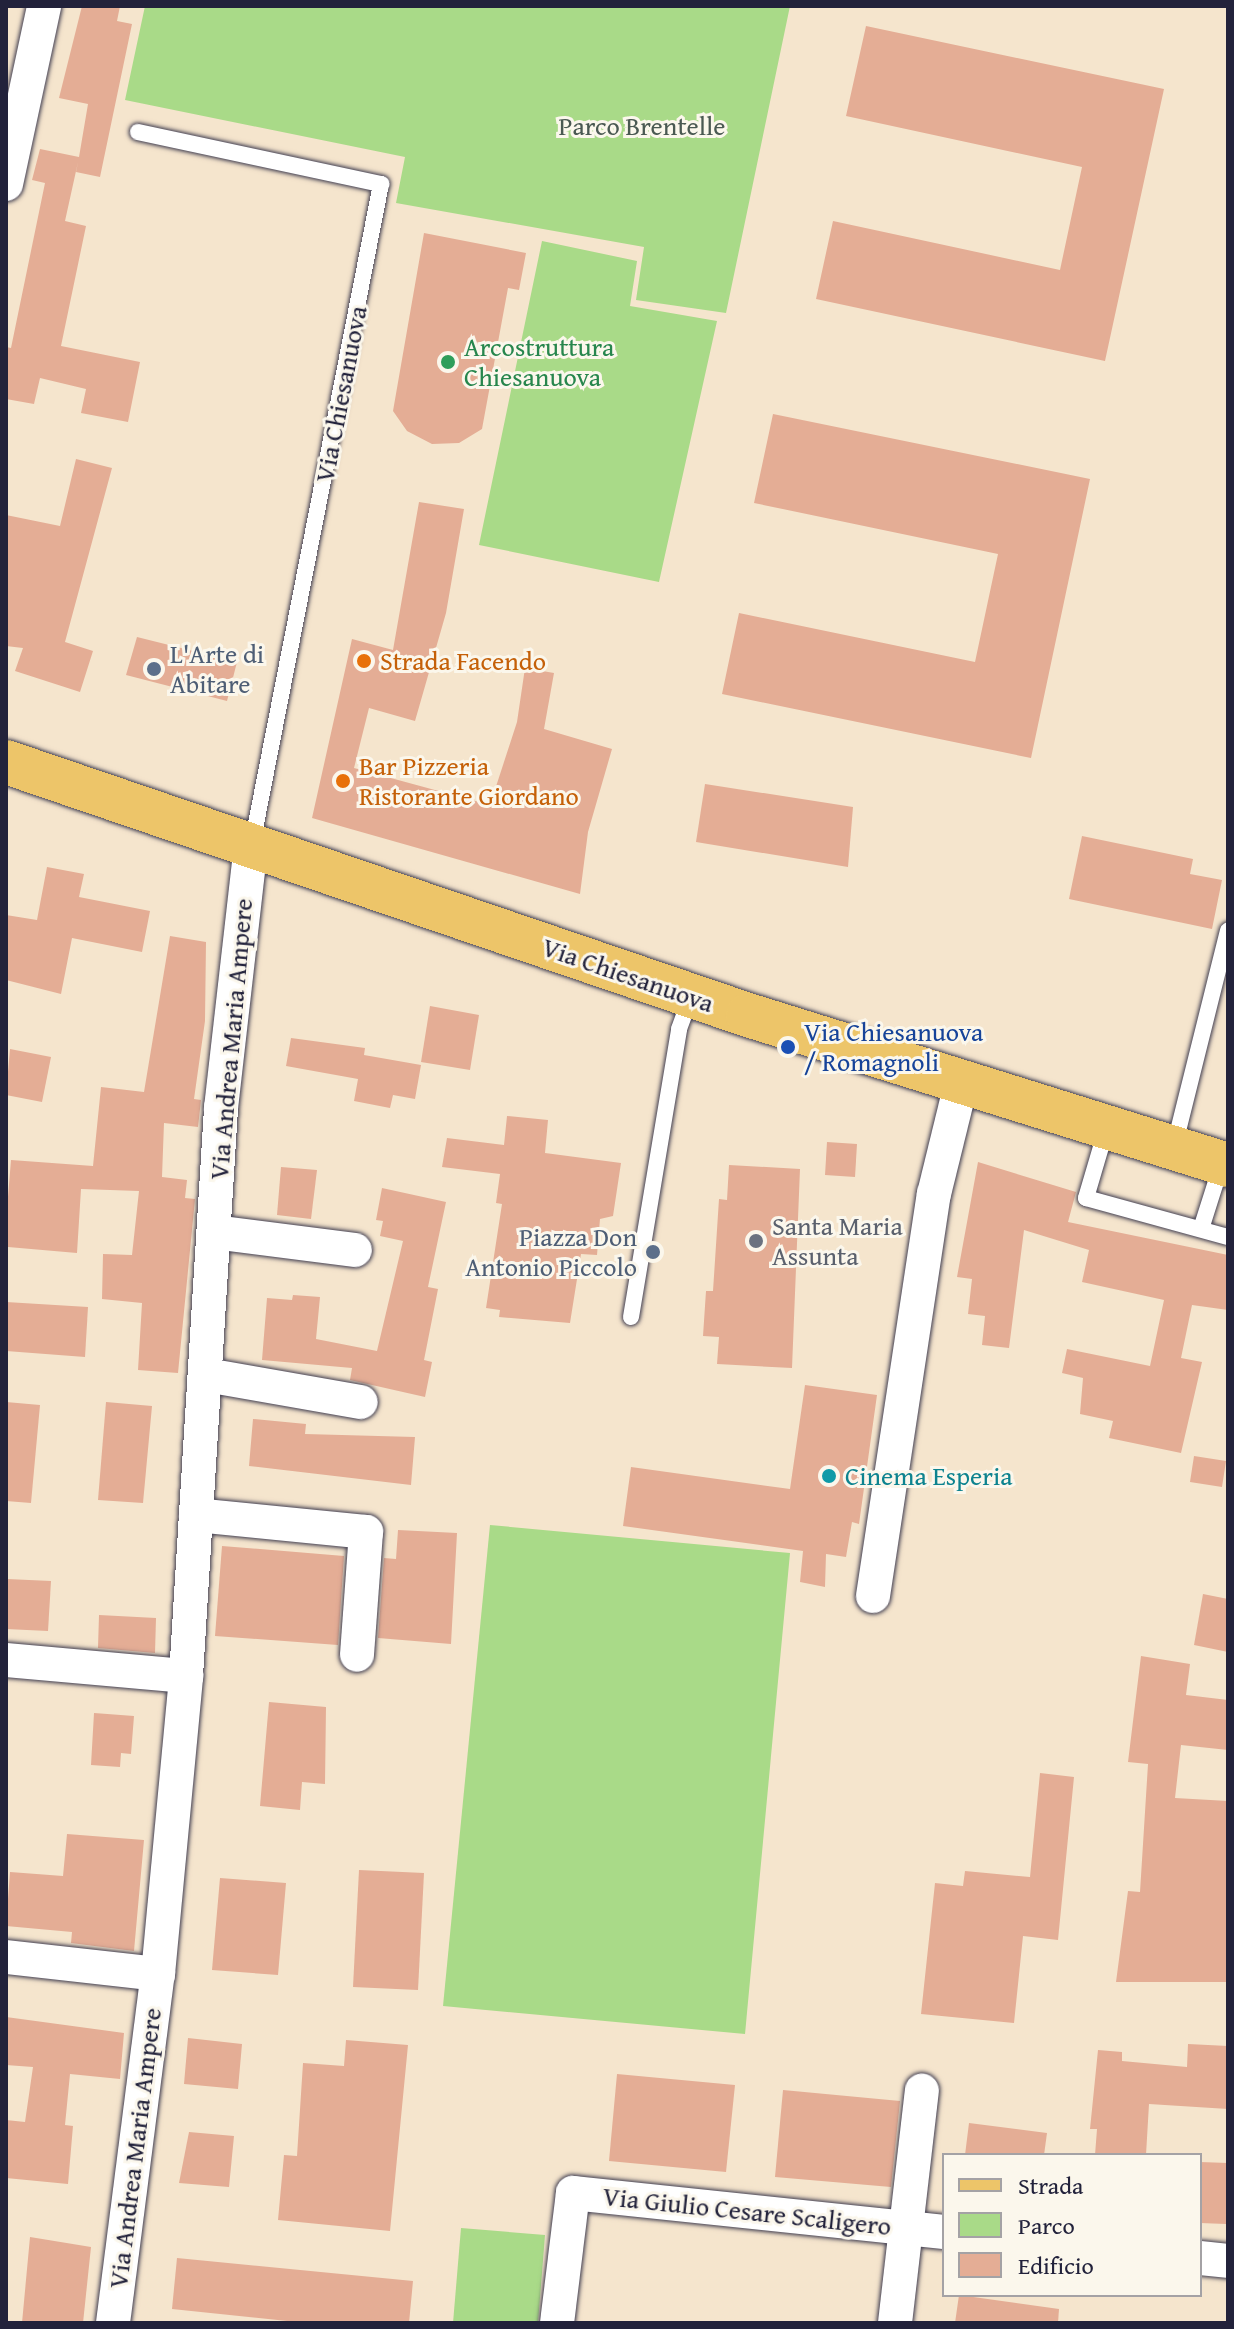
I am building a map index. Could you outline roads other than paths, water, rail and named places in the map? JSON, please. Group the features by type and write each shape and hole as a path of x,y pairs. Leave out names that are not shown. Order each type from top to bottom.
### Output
{"main road":[{"name":"Via Chiesanuova","path":"6,762 690,996 1225,1164"}],"street":[{"path":"6,184 44,6"},
{"name":"Via Andrea Maria Ampere","path":"113,2323 158,1974 186,1676 221,1108 251,846"},
{"path":"873,1596 934,1194 962,1080"},
{"path":"214,1232 355,1250"},
{"path":"206,1375 361,1402"},
{"path":"196,1515 366,1532 357,1655"},
{"path":"6,1660 186,1676"},
{"name":"Via Andrea Maria Ampere","path":"6,1957 158,1974"},
{"name":"Via Giulio Cesare Scaligero","path":"907,2228 922,2091"},
{"name":"Via Giulio Cesare Scaligero","path":"557,2323 573,2193 942,2232"},
{"path":"895,2323 907,2228"},
{"path":"1202,2258 1228,2261"}],"lane":[{"name":"Via Chiesanuova","path":"138,132 381,184 251,846"},
{"path":"1174,1148 1228,931"},
{"path":"631,1317 679,1029 690,996"},
{"path":"1107,1128 1086,1198 1228,1237"},
{"path":"1201,1229 1225,1164"}],"place":[{"name":"Arcostruttura Chiesanuova","path":"448,362"},
{"name":"Strada Facendo","path":"364,661"},
{"name":"L'Arte di Abitare","path":"154,669"},
{"name":"Bar Pizzeria Ristorante Giordano","path":"343,781"},
{"name":"Via Chiesanuova / Romagnoli","path":"788,1047"},
{"name":"Santa Maria Assunta","path":"756,1241"},
{"name":"Piazza Don Antonio Piccolo","path":"653,1252"},
{"name":"Cinema Esperia","path":"829,1476"}],"park label":[{"name":"Parco Brentelle","path":"642,126"}]}
